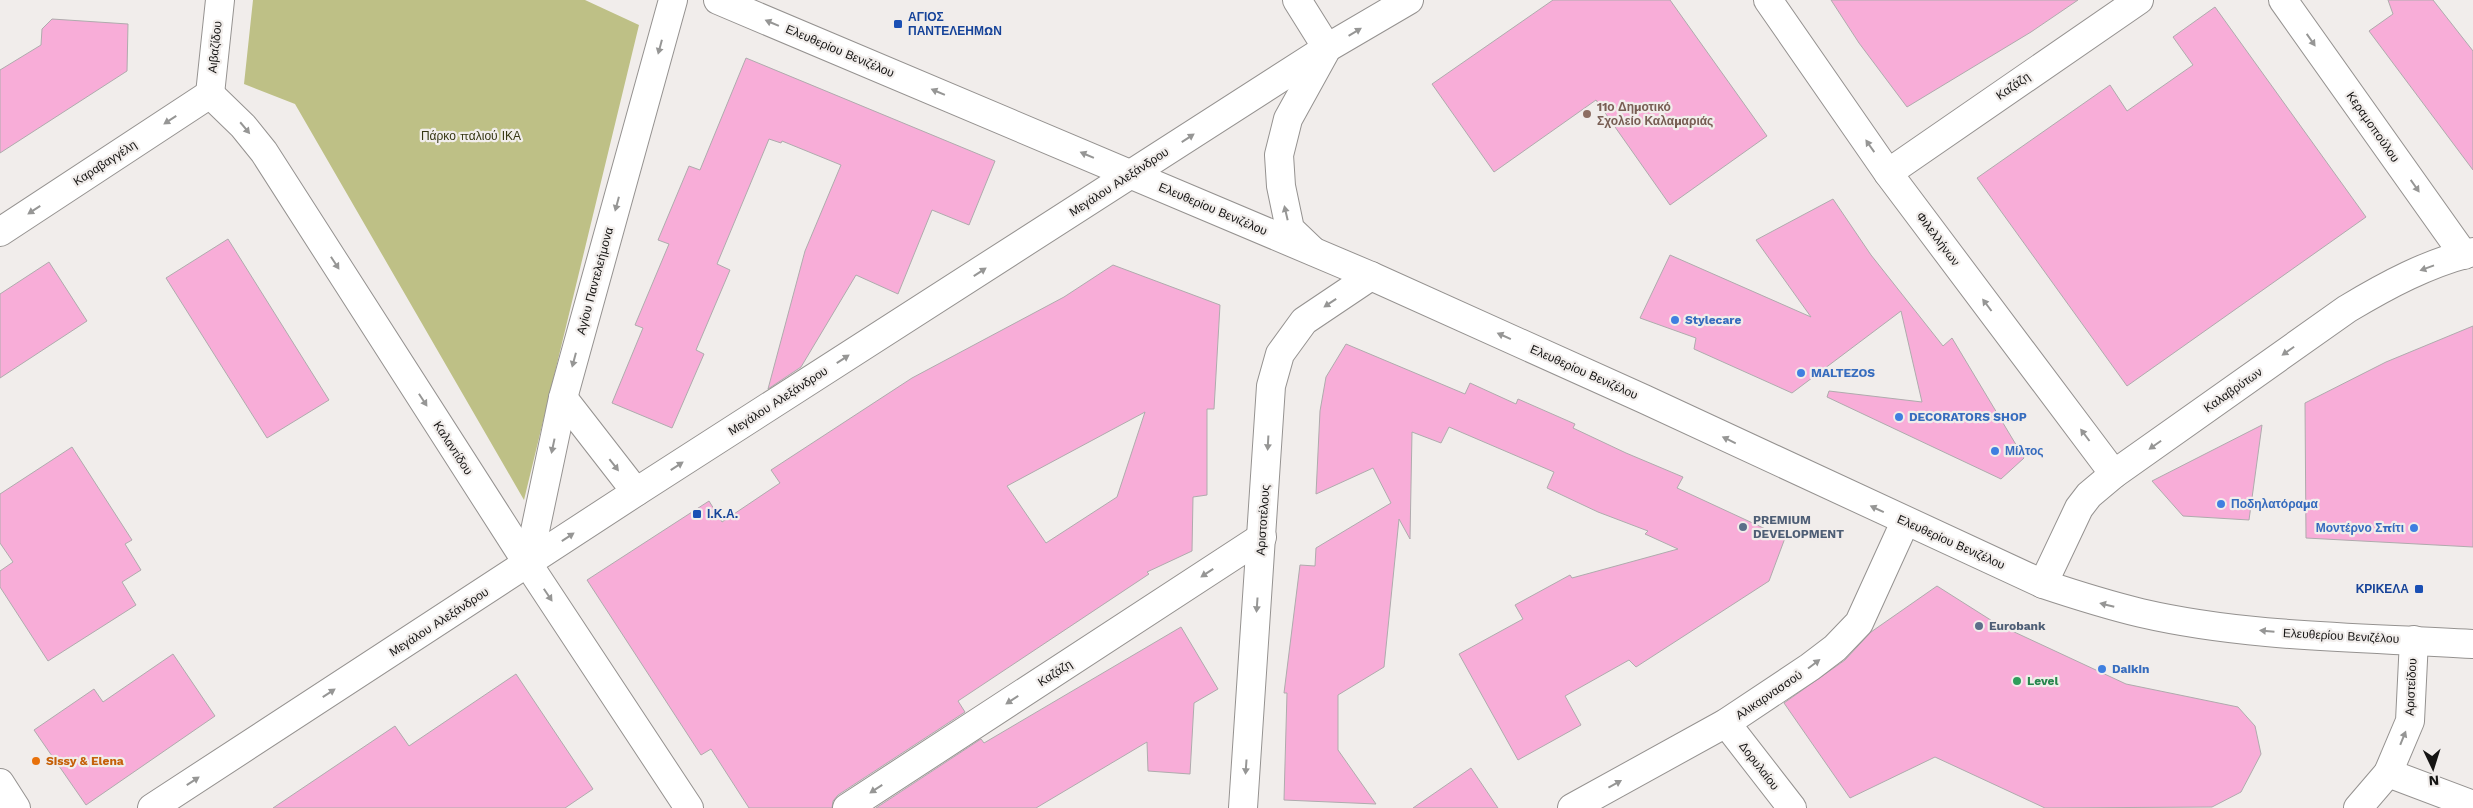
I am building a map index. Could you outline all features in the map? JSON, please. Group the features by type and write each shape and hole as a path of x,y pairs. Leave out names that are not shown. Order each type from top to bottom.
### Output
{"street":[{"name":"Αιβαζίδου","path":"210,94 220,0"},
{"name":"Αγίου Παντελεήμονα","path":"528,564 563,398 672,0"},
{"name":"Ελευθερίου Βενιζέλου","path":"718,0 1371,276 1644,399 1905,522 2043,584 2097,602 2176,620 2298,634 2473,644"},
{"path":"1298,0 1327,48 1288,119 1279,154 1281,186 1290,229 1313,252"},
{"name":"Μεγάλου Αλεξάνδρου","path":"152,808 636,492 1327,48 1409,0"},
{"name":"Φιλελλήνων","path":"1768,0 1888,173 2114,474"},
{"name":"Καζάζη","path":"1888,173 2139,0"},
{"name":"Κεραμοπούλου","path":"2283,0 2469,253"},
{"name":"Καραβαγγέλη","path":"0,232 210,94"},
{"name":"Καλαντίδου","path":"210,94 243,126 264,152 528,564 689,808"},
{"name":"Καλαβρύτων","path":"2043,584 2079,508 2089,494 2114,474 2347,309 2385,286 2422,269 2469,253"},
{"name":"Αριστοτέλους","path":"1243,808 1271,386 1280,354 1304,321 1371,276"},
{"path":"563,398 636,492"},
{"name":"Αλικαρνασσού","path":"1572,808 1726,723 1810,668 1835,648 1859,623 1905,522"},
{"name":"Καζάζη","path":"847,808 1262,537"},
{"name":"Αριστείδου","path":"2358,808 2388,773 2410,722 2414,640"},
{"name":"Δορυλαίου","path":"1726,723 1792,808"},
{"path":"2388,773 2473,805"},
{"path":"0,783 16,808"}],"green space":[{"name":"Πάρκο παλιού ΙΚΑ","path":"253,0 585,0 639,25 524,500 295,104 244,84"}],"building":[{"path":"1553,0 1670,0 1767,136 1670,205 1596,100 1494,172 1432,84"},
{"path":"1831,0 2078,0 2031,32 1907,107 1859,43"},
{"path":"2388,0 2433,0 2473,51 2473,170 2369,31 2393,14"},
{"path":"2215,7 2366,217 2127,386 1977,178 2110,85 2127,111 2193,65 2173,37"},
{"path":"52,19 128,24 127,71 0,153 0,70 41,45 42,29"},
{"path":"746,58 995,161 969,225 932,210 898,294 856,275 801,367 768,389 805,251 841,165 782,141 781,143 769,139 717,264 730,270 696,350 704,354 672,428 612,403 643,328 635,325 669,244 658,240 689,166 700,170"},
{"path":"1833,199 1871,255 1943,346 1952,338 2024,458 2001,479 1827,397 1829,391 1922,402 1901,311 1792,393 1694,349 1696,338 1640,318 1670,255 1811,317 1756,240"},
{"path":"228,239 329,400 267,438 166,278"},
{"path":"49,262 87,321 0,378 0,294"},
{"path":"1113,265 1220,305 1214,409 1207,409 1207,495 1193,497 1192,551 1147,572 1149,574 958,701 965,712 838,795 833,801 832,808 749,808 711,749 701,755 587,580 709,501 722,522 780,483 771,470 912,378 1064,297","holes":["1145,412 1117,497 1046,543 1007,486"]},
{"path":"2473,326 2473,547 2306,538 2305,403 2386,362"},
{"path":"1346,344 1465,394 1470,383 1516,404 1518,399 1575,424 1573,428 1683,477 1677,488 1785,538 1769,581 1636,667 1629,660 1565,696 1581,725 1518,760 1459,654 1523,619 1515,605 1570,575 1572,578 1678,549 1645,534 1648,531 1598,512 1547,488 1554,472 1449,427 1441,443 1412,432 1410,539 1399,519 1384,667 1338,695 1338,750 1376,804 1284,800 1287,693 1284,693 1300,565 1315,566 1316,548 1391,503 1373,468 1316,494 1320,411 1326,377"},
{"path":"2262,425 2249,520 2183,516 2152,481"},
{"path":"72,447 132,540 125,544 141,570 122,582 136,605 48,661 0,587 0,571 13,562 0,543 0,494"},
{"path":"1937,586 1997,624 2126,684 2238,707 2255,726 2261,754 2241,792 2212,807 2045,808 1935,757 1850,798 1784,703 1845,660 1871,632"},
{"path":"1181,627 1218,689 1194,703 1190,774 1148,771 1147,742 1036,808 876,808 981,739 984,743"},
{"path":"173,654 215,716 86,805 34,730 94,689 103,702"},
{"path":"516,674 593,789 565,808 273,808 395,726 409,746"},
{"path":"1471,768 1498,808 1413,808"}],"place":[{"name":"ΑΓΙΟΣ ΠΑΝΤΕΛΕΗΜΩΝ","path":"898,24"},
{"name":"11ο Δημοτικό Σχολείο Καλαμαριάς","path":"1587,114"},
{"name":"Stylecare","path":"1675,320"},
{"name":"MALTEZOS","path":"1801,373"},
{"name":"DECORATORS SHOP","path":"1899,417"},
{"name":"Μίλτος","path":"1995,451"},
{"name":"Ποδηλατόραμα","path":"2221,504"},
{"name":"Ι.Κ.Α.","path":"697,514"},
{"name":"PREMIUM DEVELOPMENT","path":"1743,527"},
{"name":"Μοντέρνο Σπίτι","path":"2414,528"},
{"name":"ΚΡΙΚΕΛΑ","path":"2419,589"},
{"name":"Eurobank","path":"1979,626"},
{"name":"Daikin","path":"2102,669"},
{"name":"Level","path":"2017,681"},
{"name":"Sissy & Elena","path":"36,761"}]}
